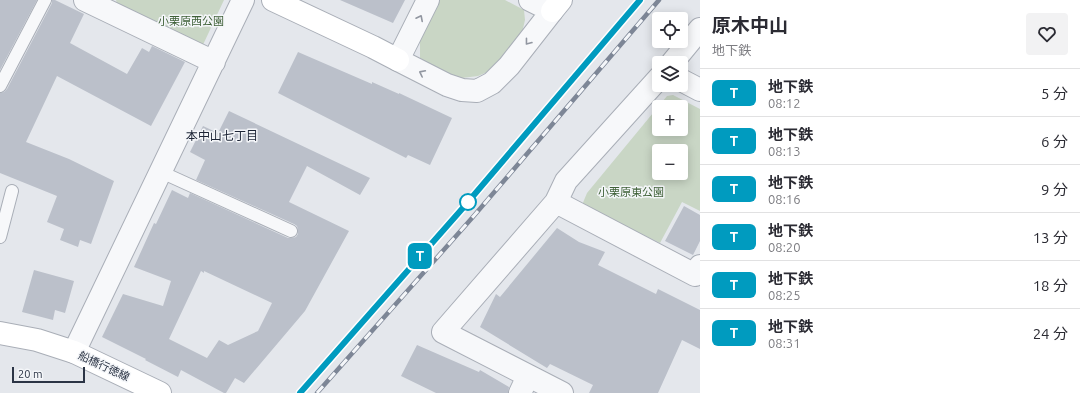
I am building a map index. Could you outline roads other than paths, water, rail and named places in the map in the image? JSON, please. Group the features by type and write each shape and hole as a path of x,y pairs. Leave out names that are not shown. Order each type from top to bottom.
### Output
{"main road":[{"path":"273,0 398,60"},
{"name":"船橋行徳線","path":"0,333 37,340 74,352 160,393"}],"street":[{"path":"74,352 243,0"},
{"path":"428,0 398,60 447,85 462,90 477,91 492,82 509,66 557,6 530,0"},
{"path":"97,3 214,62"},
{"path":"678,56 700,29"},
{"path":"688,84 700,90"},
{"path":"562,393 524,384 443,332 556,202 566,181 652,86"},
{"path":"556,202 695,275 700,266"}],"lane":[{"path":"0,86 45,0"},
{"path":"161,172 290,231"},
{"path":"0,237 12,191"}],"railway":[{"path":"300,393 462,209 640,0"},
{"path":"317,393 472,218 659,0"}],"metro line":[{"name":"T","path":"300,393 462,209 640,0"}],"district":[{"name":"本中山七丁目","path":"222,136"}],"park label":[{"name":"小栗原西公園","path":"191,21"},
{"name":"小栗原東公園","path":"631,192"}]}
